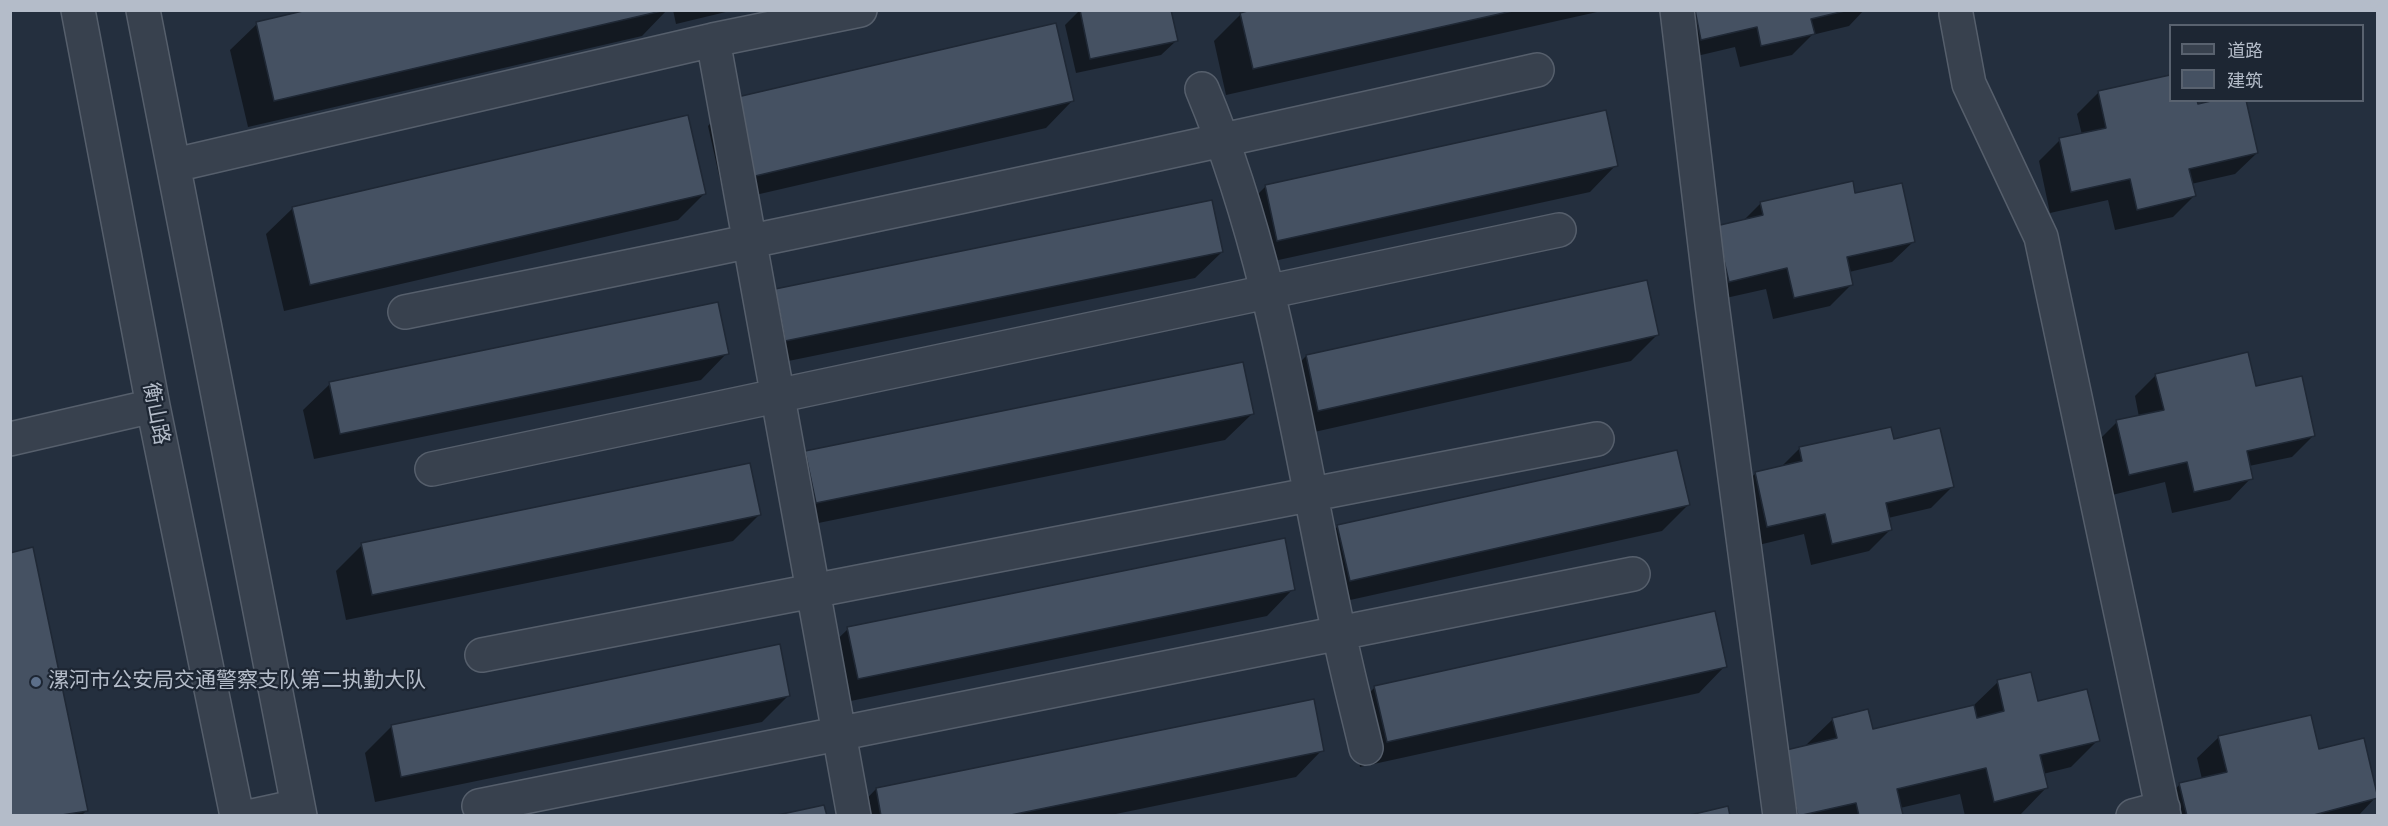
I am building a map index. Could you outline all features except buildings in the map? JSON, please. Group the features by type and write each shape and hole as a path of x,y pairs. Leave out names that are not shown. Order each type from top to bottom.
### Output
{"street":[{"name":"衡山路","path":"78,10 153,406 237,816"},
{"path":"143,10 299,811 252,816"},
{"path":"175,165 713,40 860,10"},
{"path":"1677,10 1712,304 1780,816"},
{"path":"1956,14 1969,84 2041,237 2154,813"},
{"path":"713,40 854,816"},
{"path":"405,312 750,243 1224,141 1537,70"},
{"path":"1202,89 1224,141 1269,292 1339,633 1366,748"},
{"path":"432,470 1559,230"},
{"path":"10,439 153,406"},
{"path":"482,656 1597,439"},
{"path":"479,806 1633,574"}],"place":[{"name":"漯河市公安局交通警察支队第二执勤大队","path":"36,682"}]}
